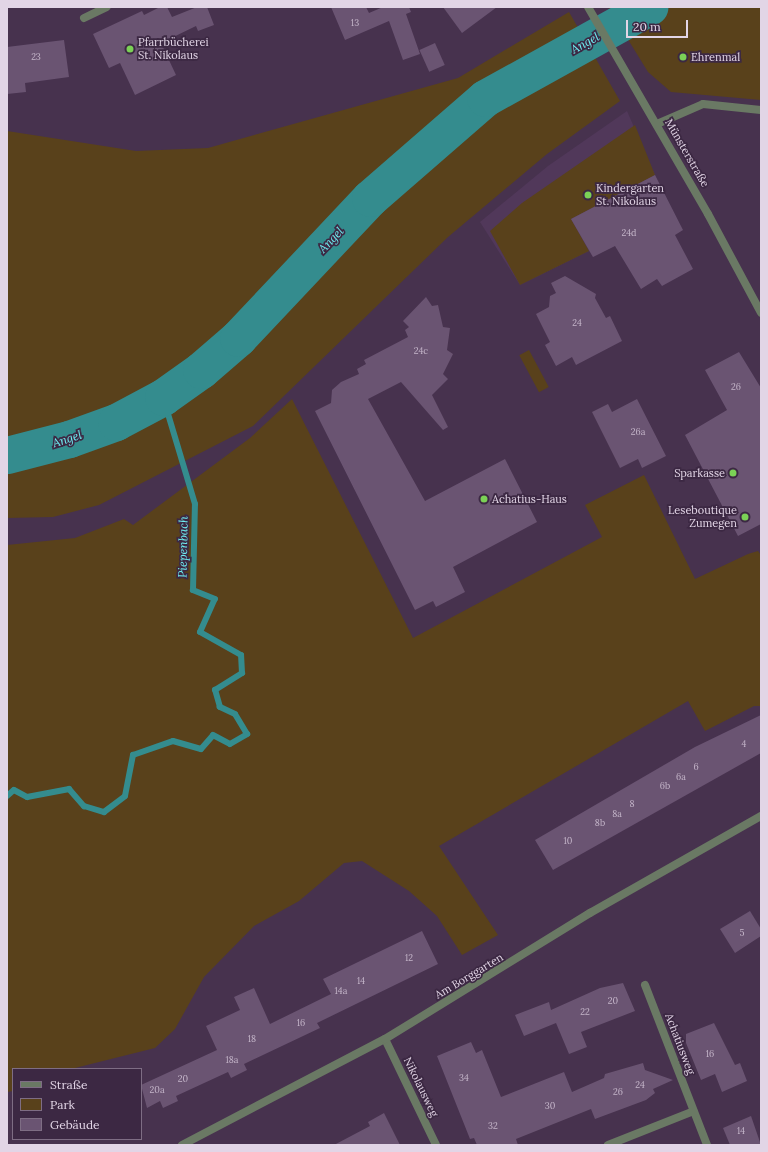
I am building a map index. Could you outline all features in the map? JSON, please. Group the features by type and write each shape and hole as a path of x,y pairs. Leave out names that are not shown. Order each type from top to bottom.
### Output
{"street":[{"path":"84,18 107,7"},
{"name":"Münsterstraße","path":"588,7 624,64 761,313"},
{"path":"657,124 703,104 761,110"},
{"name":"Am Borggarten","path":"182,1145 385,1039 590,913 761,817"},
{"name":"Achatiusweg","path":"645,985 707,1145"},
{"name":"Nikolausweg","path":"385,1039 436,1145"},
{"path":"608,1145 694,1111"}],"shaded area":[{"name":"Kindergarten St. Nikolaus","path":"627,111 673,216 593,257 589,251 520,285 480,222 548,166"}],"green space":[{"path":"608,7 761,7 761,100 671,92 648,72"},
{"path":"569,12 620,101 547,154 448,237 253,426 99,505 53,517 7,518 7,131 136,151 208,148 458,78"},
{"path":"635,125 655,175 571,219 589,251 520,285 490,231 522,203"},
{"path":"529,350 549,387 539,392 519,355"},
{"path":"292,399 413,638 602,537 585,505 644,475 695,579 748,554 758,551 761,555 761,706 754,706 705,731 688,701 439,846 498,935 462,955 437,916 409,891 362,861 344,863 299,901 254,926 204,977 175,1029 155,1048 75,1068 12,1068 12,1091 7,1092 7,545 75,538 124,519 133,525 250,438"}],"building":[{"name":"Pfarrbücherei St. Nikolaus","path":"160,7 167,7 172,17 197,7 207,7 214,25 198,31 196,26 161,43 176,75 135,95 120,63 109,68 93,34 142,11 144,15"},
{"path":"331,7 366,7 369,13 383,7 409,7 411,12 406,14 420,54 403,60 389,21 345,40"},
{"path":"443,7 497,7 462,33"},
{"path":"64,40 69,77 25,83 26,92 7,94 7,47"},
{"path":"435,43 445,65 429,72 419,50"},
{"path":"655,175 683,230 675,235 693,269 662,286 657,279 641,289 615,246 593,257 571,219"},
{"path":"565,276 596,294 595,298 606,318 610,316 622,341 576,365 572,357 556,366 545,345 550,342 536,314 549,307 550,296 556,293 551,283"},
{"name":"Achatius-Haus","path":"426,297 432,306 438,305 443,327 450,328 447,350 453,354 443,374 448,379 432,395 448,427 443,430 401,382 368,399 425,501 505,459 537,522 453,567 465,592 436,607 433,601 415,610 315,411 331,403 332,390 341,382 359,374 357,369 366,364 364,360 408,337 405,330 409,327 403,321"},
{"path":"739,352 761,388 761,524 738,536 685,435 727,410 705,370"},
{"path":"637,399 666,456 642,468 638,459 620,468 592,412 608,404 612,412"},
{"path":"761,715 761,753 553,870 535,840 695,747"},
{"path":"750,911 761,929 761,936 735,953 720,929"},
{"path":"422,931 438,964 317,1023 320,1028 244,1064 247,1070 231,1078 228,1072 176,1096 178,1101 163,1108 160,1101 147,1108 142,1085 217,1050 206,1026 240,1010 234,997 254,988 270,1024 331,994 323,979"},
{"path":"623,983 635,1011 581,1032 587,1047 569,1054 556,1023 524,1036 515,1015 549,1002 551,1010 600,988"},
{"path":"714,1023 735,1065 740,1063 747,1081 722,1092 715,1074 701,1080 686,1043 686,1034"},
{"path":"471,1042 476,1053 482,1050 501,1097 564,1072 572,1092 604,1078 605,1074 643,1063 645,1070 673,1080 653,1089 655,1093 646,1100 595,1119 591,1109 516,1139 518,1145 477,1145 474,1138 470,1139 437,1056"},
{"path":"384,1113 400,1145 334,1145 370,1126 368,1122"},
{"path":"751,1116 761,1145 730,1145 723,1128"}],"waterway":[{"name":"Angel","path":"7,455 69,439 116,422 163,397 201,370 238,338 370,198 485,98 649,7"},
{"name":"Piepenbach","path":"7,796 14,790 27,797 69,789 84,806 104,812 125,796 133,755 173,741 201,749 213,735 230,744 247,734 235,714 220,707 215,690 242,673 241,655 200,632 215,599 193,590 195,504 163,397"}],"place":[{"name":"Pfarrbücherei St. Nikolaus","path":"130,49"},
{"name":"Ehrenmal","path":"683,57"},
{"name":"Kindergarten St. Nikolaus","path":"588,195"},
{"name":"Sparkasse","path":"733,473"},
{"name":"Achatius-Haus","path":"484,499"},
{"name":"Leseboutique Zumegen","path":"745,517"}]}
